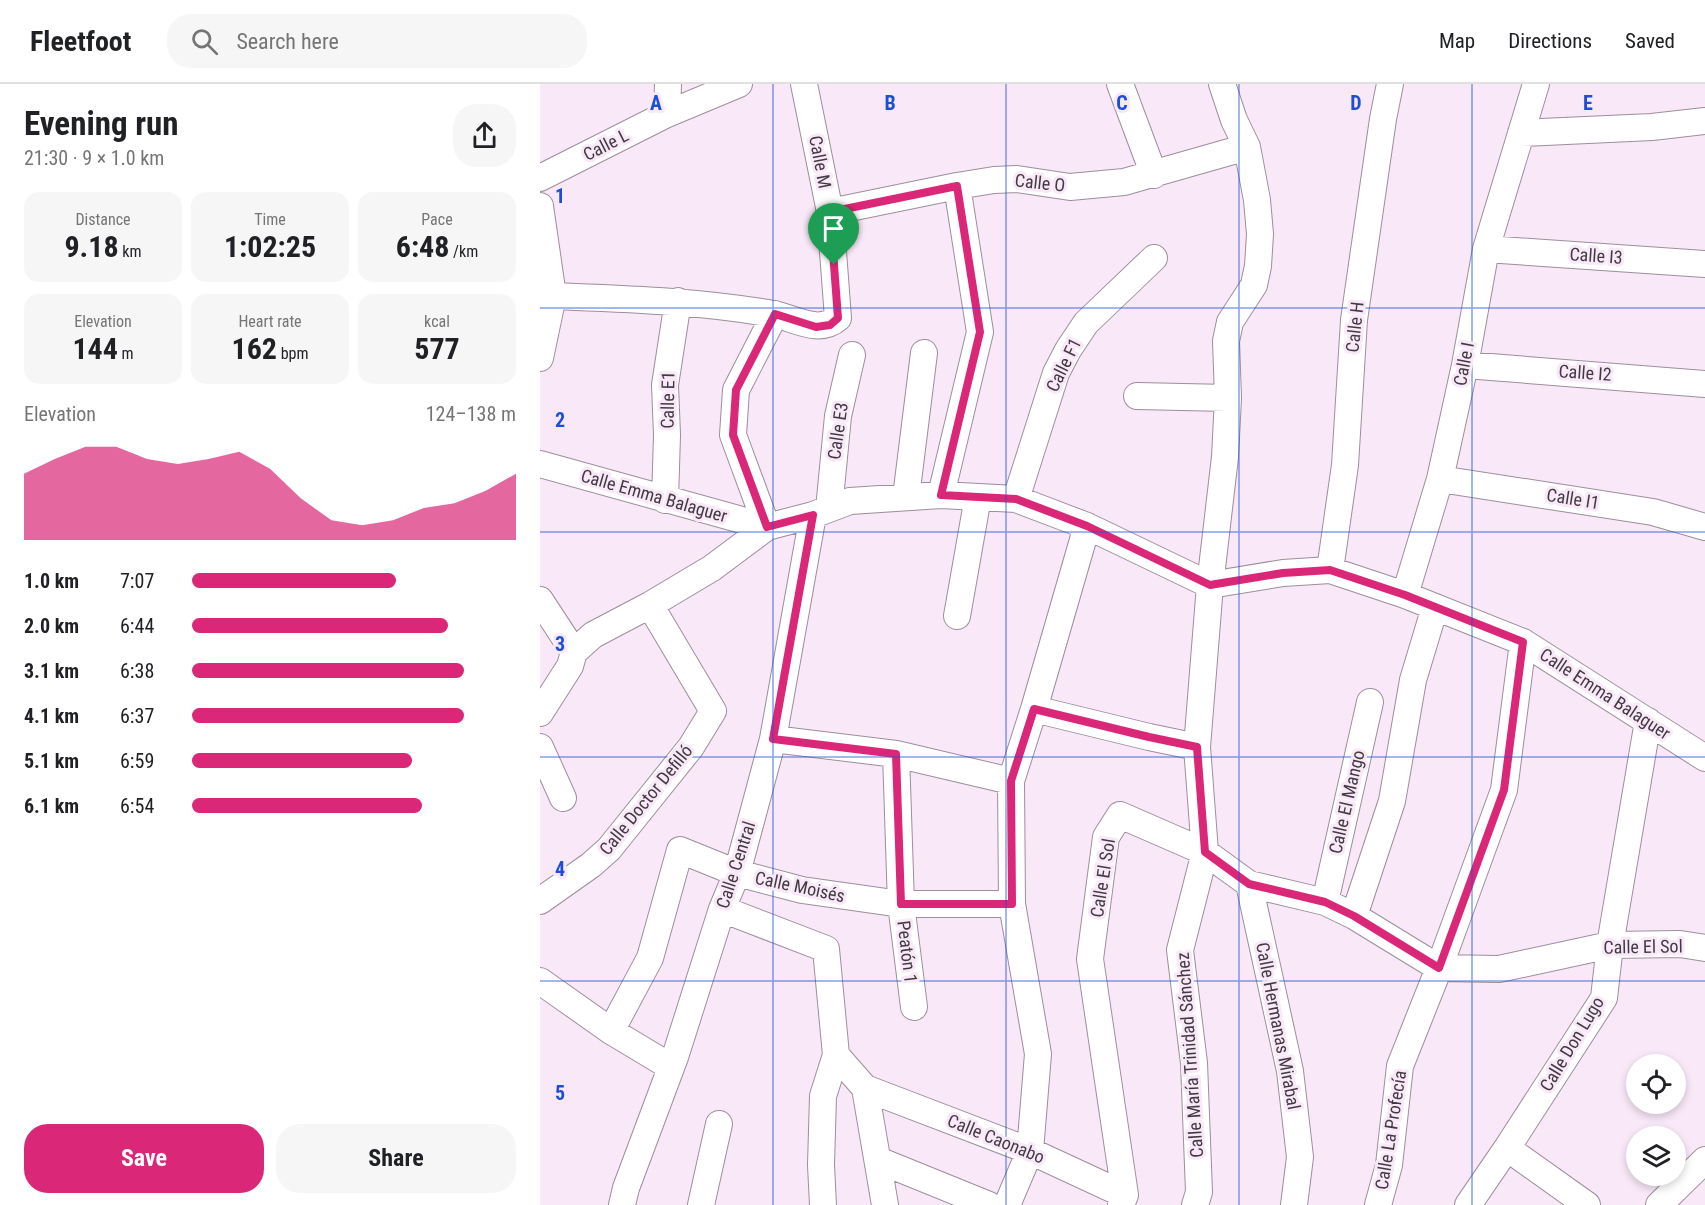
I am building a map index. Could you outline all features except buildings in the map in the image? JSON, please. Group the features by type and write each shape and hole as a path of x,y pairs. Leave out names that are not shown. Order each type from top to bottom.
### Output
{"street":[{"path":"668,84 668,114"},
{"name":"Calle L","path":"540,178 668,114 739,84"},
{"name":"Calle M","path":"775,314 816,327 830,325 838,318 830,212 804,84"},
{"path":"1120,84 1154,175"},
{"name":"Calle María Trinidad Sánchez","path":"1195,1205 1199,1192 1194,1063 1180,950 1205,852 1197,747 1210,585 1225,457 1228,398 1226,341 1230,322 1254,285 1260,234 1257,200 1247,147 1222,84"},
{"name":"Calle H","path":"1330,570 1345,465 1354,320 1390,84"},
{"name":"Calle I","path":"1405,595 1440,479 1465,365 1486,249 1536,84"},
{"path":"1521,133 1652,127 1705,121"},
{"name":"Calle O","path":"830,212 957,186 1017,179 1070,187 1124,182 1247,147"},
{"path":"941,495 980,332 957,186"},
{"path":"540,206 553,296 540,358"},
{"name":"Calle I3","path":"1486,249 1705,264"},
{"name":"Calle F1","path":"1016,499 1056,373 1068,350 1086,323 1154,258"},
{"path":"540,713 570,666 574,652 593,635 650,605 712,568 767,527 733,435 736,390 775,314 678,301 553,296"},
{"name":"Calle E1","path":"665,500 667,435 665,386 678,301"},
{"path":"906,497 924,353"},
{"name":"Calle E3","path":"821,512 838,416 852,355"},
{"name":"Calle I2","path":"1465,365 1705,384"},
{"path":"1137,396 1228,398"},
{"name":"Calle Emma Balaguer","path":"540,464 767,527 821,512 850,501 941,495 1016,499 1087,526 1210,585 1283,573 1330,570 1405,595 1523,642 1705,758"},
{"name":"Calle I1","path":"1440,479 1653,512 1705,527"},
{"path":"957,616 978,497"},
{"name":"Calle Central","path":"622,1205 626,1188 671,1067 722,909 738,873 773,739 821,512"},
{"path":"1007,1205 1030,1151 1038,1054 1012,904 1011,781 1087,526"},
{"path":"540,600 574,652"},
{"name":"Calle Doctor Defilló","path":"540,901 591,865 609,849 691,747 713,711 650,605"},
{"path":"1354,916 1392,801 1413,680 1435,608"},
{"name":"Calle La Profecía","path":"1378,1205 1389,1165 1400,1066 1439,968 1504,790 1523,642"},
{"name":"Calle El Mango","path":"1325,902 1370,702"},
{"path":"1034,709 1197,747"},
{"name":"Calle Don Lugo","path":"1468,1205 1604,998 1610,945 1648,721"},
{"path":"773,739 896,754 1011,781"},
{"path":"540,747 563,798"},
{"name":"Peatón 1","path":"896,754 901,904 914,1006"},
{"name":"Calle El Sol","path":"1123,1200 1090,959 1106,837 1120,815 1205,852 1249,884 1325,902 1354,916 1439,968 1499,969 1610,945 1680,944 1705,948"},
{"name":"Calle Moisés","path":"611,1031 650,958 680,850 738,873 802,891 901,904 1012,904"},
{"name":"Calle Hermanas Mirabal","path":"1249,884 1290,1071 1300,1157 1294,1205"},
{"path":"722,909 826,949 836,1055 823,1096 821,1165 823,1205"},
{"path":"540,981 611,1031 671,1067"},
{"path":"836,1055 865,1088 885,1205"},
{"name":"Calle Caonabo","path":"865,1088 1030,1151 1123,1200"},
{"path":"701,1205 719,1124"},
{"path":"1507,1148 1587,1205"},
{"path":"878,1160 989,1205"},
{"path":"1659,1205 1705,1160"}],"route":[{"path":"957,186 980,332 941,495 1016,499 1087,526 1210,585 1283,573 1330,570 1405,595 1523,642 1504,790 1439,968 1354,916 1325,902 1249,884 1205,852 1197,747 1034,709 1011,781 1012,904 901,904 896,754 773,739 813,515 767,527 733,435 736,390 775,314 816,327 830,325 838,318 834,265 830,212 957,186"}]}
